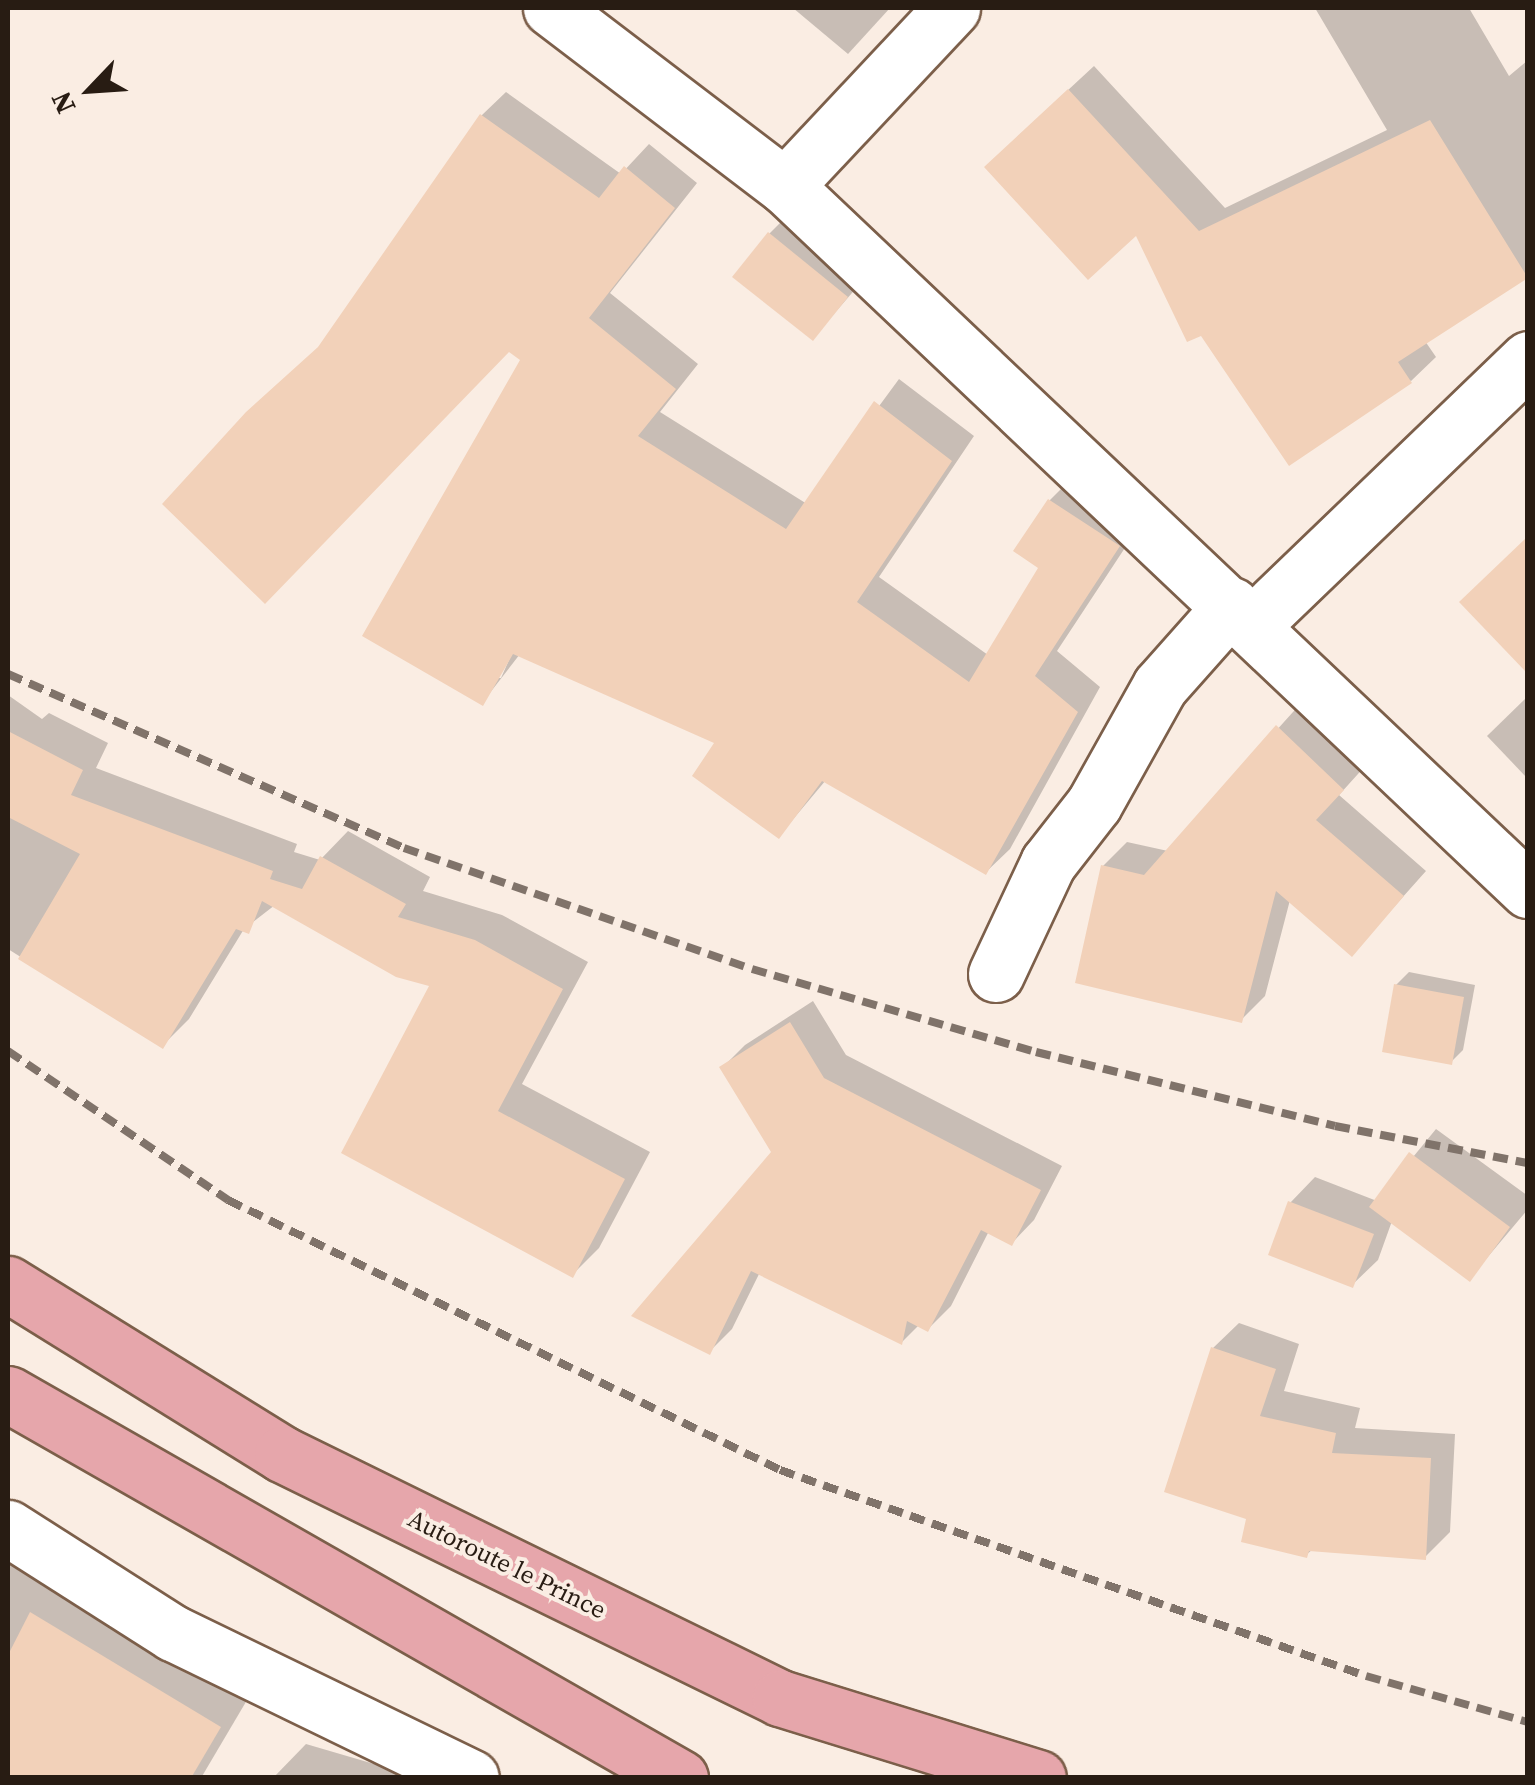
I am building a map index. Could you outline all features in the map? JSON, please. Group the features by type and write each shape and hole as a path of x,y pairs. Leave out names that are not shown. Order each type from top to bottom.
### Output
{"main road":[{"name":"Autoroute le Prince","path":"8,1284 282,1454 780,1698 1038,1778"},
{"path":"8,1394 680,1778"}],"street":[{"path":"551,8 785,186 1243,615 1528,890"},
{"path":"785,186 952,8"},
{"path":"996,974 1048,862 1094,804 1160,686 1528,359"},
{"path":"8,1528 173,1634 471,1778"}],"building":[{"path":"1068,89 1199,231 1430,120 1528,278 1398,362 1412,383 1289,466 1201,336 1187,342 1136,236 1088,280 984,167"},
{"path":"480,114 599,198 624,166 675,208 589,318 676,389 638,436 786,529 874,401 952,461 857,602 969,682 1038,568 1013,551 1048,499 1120,546 1035,676 1078,712 986,875 822,781 779,839 692,776 714,743 513,654 483,706 362,636 520,360 509,352 265,604 162,504 246,412 318,347"},
{"path":"768,232 848,297 813,341 732,277"},
{"path":"1528,536 1528,674 1459,602"},
{"path":"1276,725 1344,790 1316,820 1404,896 1352,957 1276,891 1242,1023 1075,983 1101,865 1144,875"},
{"path":"8,731 83,770 71,795 273,871 270,879 302,889 320,856 406,904 398,917 475,940 563,989 498,1111 625,1179 573,1278 341,1153 429,986 396,977 262,901 249,934 236,929 163,1049 18,959 80,854 8,817"},
{"path":"1394,984 1464,997 1452,1065 1382,1052"},
{"path":"790,1022 824,1078 1041,1190 1012,1246 981,1230 928,1332 907,1321 902,1345 751,1271 710,1355 631,1316 771,1152 719,1067"},
{"path":"1409,1152 1510,1227 1470,1282 1369,1207"},
{"path":"1288,1201 1374,1234 1353,1288 1268,1255"},
{"path":"1211,1347 1276,1369 1260,1416 1336,1433 1332,1453 1431,1458 1426,1560 1309,1551 1307,1558 1241,1542 1246,1519 1164,1492"},
{"path":"30,1612 221,1727 191,1778 8,1778 8,1655"}],"railway":[{"path":"8,674 404,848 752,969 1036,1052 1335,1126 1528,1163"},
{"path":"8,1051 228,1200 780,1470 1366,1676 1528,1722"}]}
